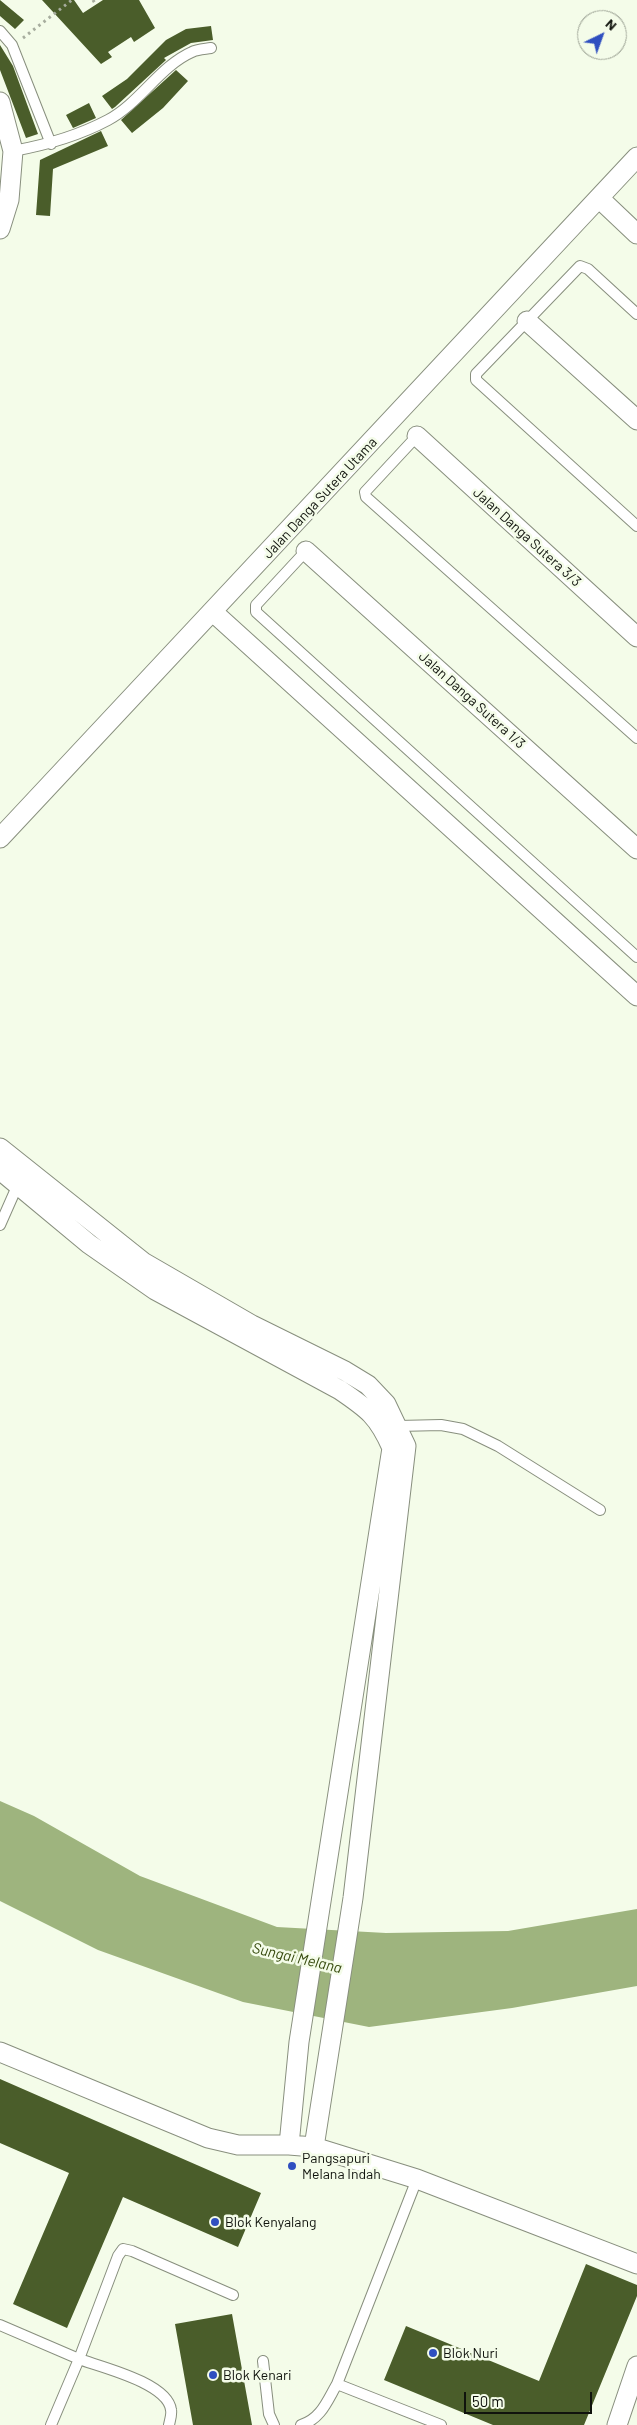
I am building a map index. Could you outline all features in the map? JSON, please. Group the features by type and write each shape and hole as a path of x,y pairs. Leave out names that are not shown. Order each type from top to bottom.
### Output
{"street":[{"path":"0,102 13,151 9,200 0,230"},
{"name":"Jalan Danga Sutera Utama","path":"0,838 600,199 637,157"},
{"path":"600,199 637,234"},
{"path":"527,321 637,420"},
{"name":"Jalan Danga Sutera 3/3","path":"418,436 637,637"},
{"name":"Jalan Danga Sutera 1/3","path":"306,551 637,849"},
{"path":"213,612 637,996"},
{"path":"0,1148 22,1177 88,1244 156,1290 340,1390 369,1409 383,1427 392,1448 299,2042 289,2145"},
{"path":"0,1170 22,1177 143,1262 252,1325 345,1371 368,1385 386,1404 406,1446 353,1898 314,2147"},
{"path":"0,2052 208,2138 238,2145 314,2147 418,2179 637,2264"},
{"path":"617,2425 637,2366"}],"lane":[{"path":"0,31 12,46 51,144"},
{"path":"13,151 51,144 108,120 137,100 175,62 193,51 211,48"},
{"path":"637,314 588,269 580,266 476,374 476,380 637,526"},
{"path":"418,436 365,492 366,497 637,738"},
{"path":"306,551 256,605 256,612 637,957"},
{"path":"1,1221 22,1177"},
{"path":"398,1426 441,1425 463,1428 498,1446 600,1510"},
{"path":"301,2425 314,2420 337,2384 418,2179"},
{"path":"51,2425 79,2359 118,2256 123,2249 132,2250 233,2295"},
{"path":"0,2325 79,2359 149,2385 166,2397 171,2410 169,2425"},
{"path":"263,2361 269,2414 274,2425"},
{"path":"337,2384 442,2425"}],"path":[{"path":"12,46 72,0"},
{"path":"92,0 96,5"}],"water":[{"name":"Sungai Melana","path":"0,1801 34,1816 140,1876 277,1927 386,1933 508,1931 637,1909 637,1986 512,2008 369,2027 243,2002 98,1950 0,1901"}],"building":[{"path":"0,0 24,20 15,29 0,16"},
{"path":"42,0 74,0 83,13 103,0 139,0 155,28 134,42 131,37 108,52 112,57 101,64"},
{"path":"211,26 213,40 191,43 164,58 166,60 112,109 102,96 127,79 166,40 186,29"},
{"path":"0,45 13,66 38,134 26,138 0,70"},
{"path":"176,70 188,81 163,108 132,133 121,120"},
{"path":"89,103 96,118 73,128 66,115"},
{"path":"101,131 108,146 53,169 50,216 36,215 40,160"},
{"name":"Blok Kenyalang","path":"0,2079 261,2193 238,2247 123,2197 67,2328 13,2304 69,2173 0,2143"},
{"name":"Blok Nuri","path":"586,2264 637,2285 637,2296 584,2425 493,2425 384,2380 406,2326 539,2381"},
{"name":"Blok Kenari","path":"232,2314 252,2425 193,2425 175,2324"}],"place":[{"name":"Pangsapuri Melana Indah","path":"292,2166"},
{"name":"Blok Kenyalang","path":"215,2222"},
{"name":"Blok Nuri","path":"433,2353"},
{"name":"Blok Kenari","path":"213,2375"}]}
